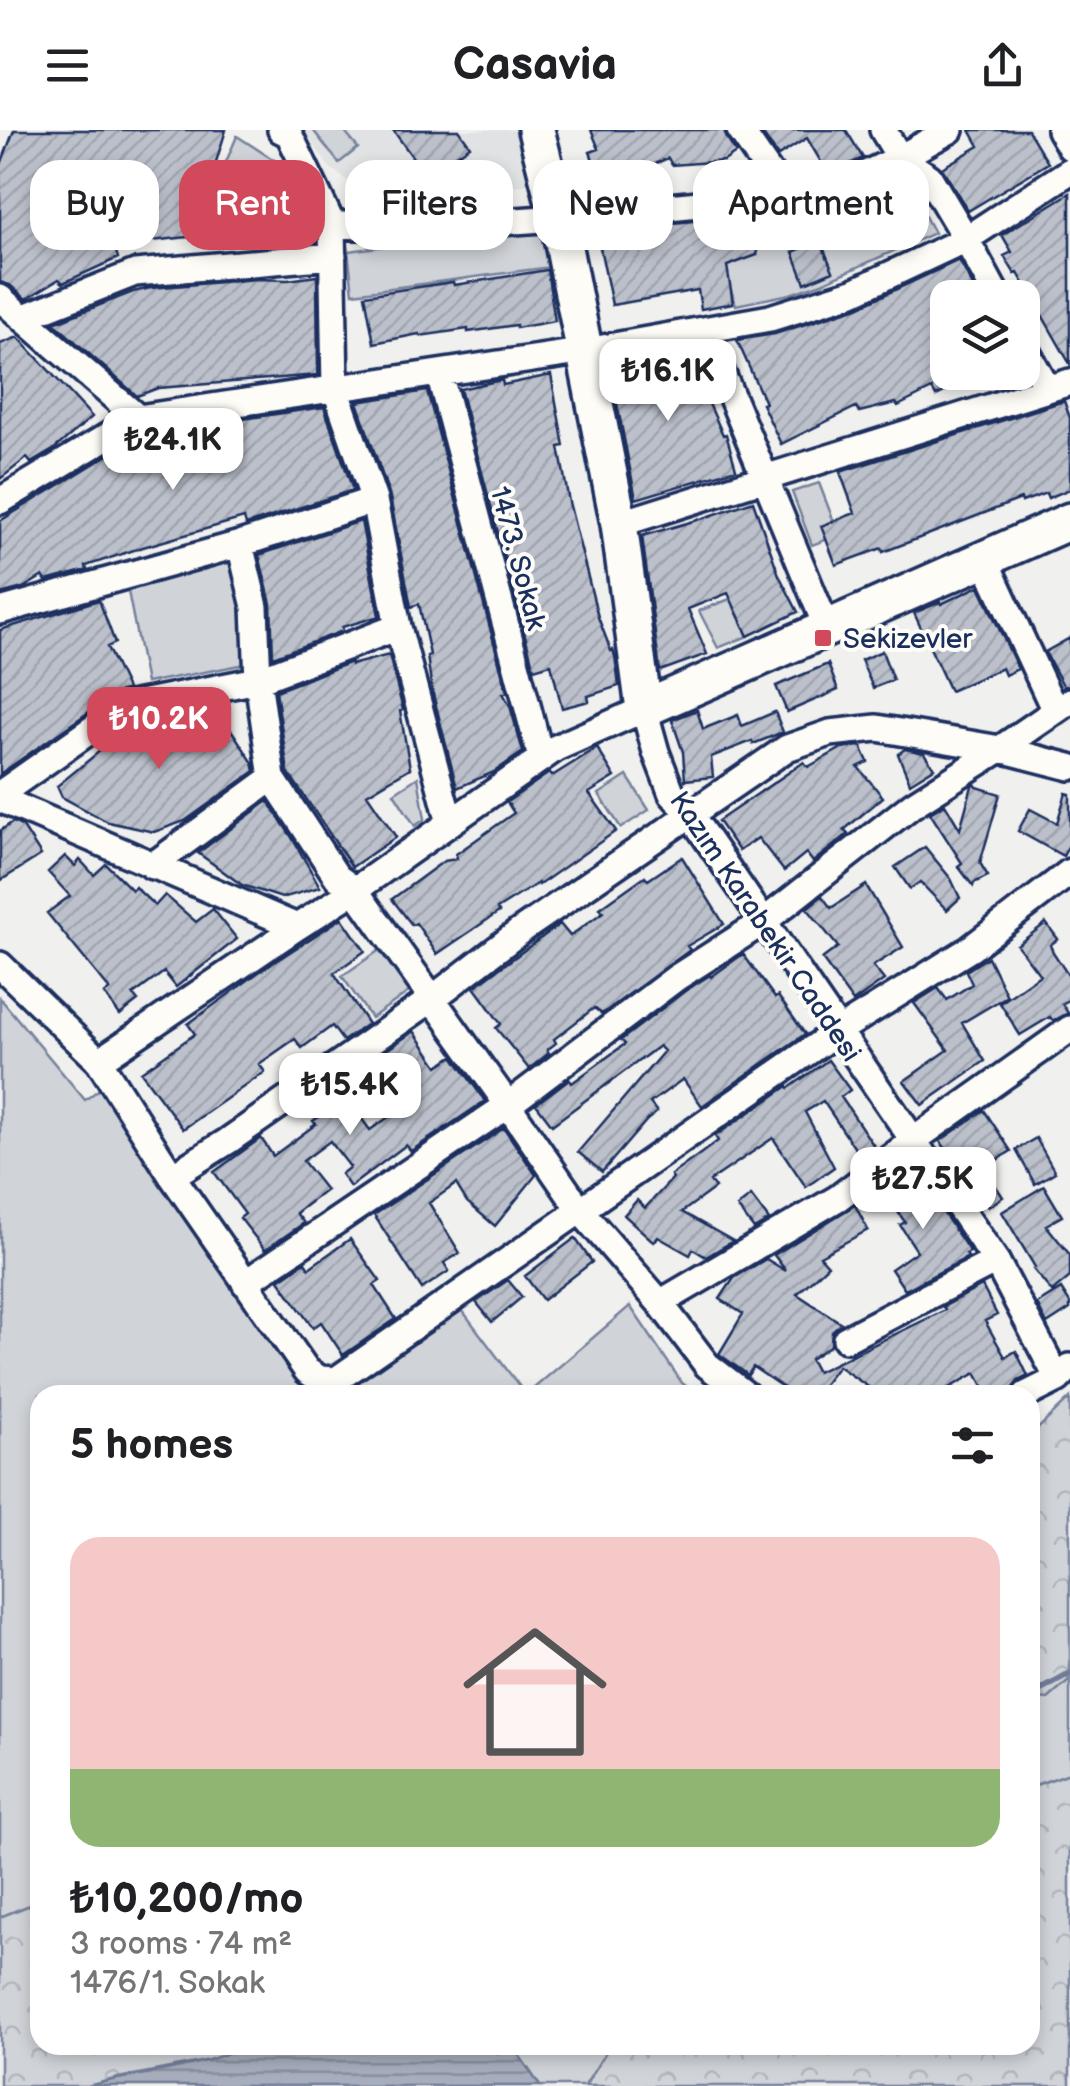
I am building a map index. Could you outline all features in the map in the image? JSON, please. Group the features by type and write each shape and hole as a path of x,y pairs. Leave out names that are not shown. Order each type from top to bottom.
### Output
{"street":[{"path":"281,130 289,134 332,224 334,388 374,500 398,627 450,823"},
{"name":"Kazım Karabekir Caddesi","path":"536,130 544,160"},
{"path":"740,130 761,160"},
{"path":"883,130 900,158 929,177 988,280"},
{"path":"896,160 950,130"},
{"path":"1060,130 1070,147"},
{"path":"0,500 138,418 586,352 770,318 853,292 966,238 1070,171"},
{"path":"332,224 402,229 533,220"},
{"name":"Kazım Karabekir Caddesi","path":"565,250 619,524 644,709 672,794 690,814 996,1261 1064,1373"},
{"path":"24,318 135,273 332,256"},
{"path":"0,298 138,418"},
{"path":"704,330 827,628"},
{"path":"619,524 1058,385 1040,364"},
{"name":"1473. Sokak","path":"438,373 541,758"},
{"path":"0,611 240,544 374,500"},
{"path":"98,1061 356,890 556,748 1070,522"},
{"path":"240,544 254,607 258,680 272,778 337,877 356,890 580,1210 708,1365 733,1385"},
{"path":"245,1283 508,1105 676,978 763,922 912,805 1063,706 985,560"},
{"path":"297,927 0,796 125,706 258,680 398,627"},
{"path":"172,1176 228,1141 432,999 520,932 787,748 830,733 876,728 1070,767"},
{"path":"152,866 272,778"},
{"path":"0,965 98,1061 307,1371 320,1379 336,1380 838,1032 970,950 1070,872"},
{"path":"660,1303 838,1198 1070,1029"},
{"path":"846,1339 996,1261"},
{"path":"1040,1387 1064,1373"}],"shaded area":[{"path":"304,130 528,130 534,160 533,184 513,186 513,160 345,160 345,179 324,160"}],"green space":[{"path":"313,130 343,130 358,148 339,163"},
{"path":"237,136 274,160 227,160"},
{"path":"533,227 533,250 549,250 551,267 353,293 348,251 513,250 513,229"},
{"path":"718,250 896,250 822,283 736,305"},
{"path":"819,483 839,535 812,545 792,492"},
{"path":"231,556 251,663 146,683 125,576"},
{"path":"743,594 734,607 748,636 718,648 699,611"},
{"path":"627,776 649,810 621,828 599,794"},
{"path":"418,777 425,819 415,826 394,793"},
{"path":"387,945 416,987 371,1018 342,976"},
{"path":"0,998 85,1100 106,1084 305,1385 30,1385 30,1905 0,1917"},
{"path":"630,1306 685,1385 538,1385"},
{"path":"462,1310 518,1385 354,1385"},
{"path":"1070,1398 1070,1680 1048,1699 1040,1698 1040,1426"},
{"path":"1070,1680 1070,1773 1040,1784 1040,1698 1048,1699"},
{"path":"1070,1773 1070,2086 585,2086 604,2055 1040,2055 1040,1784"},
{"path":"30,1905 30,2055 227,2055 88,2086 0,2086 0,1917"},
{"path":"519,2055 604,2055 585,2086 540,2086"}],"water":[{"path":"222,2055 519,2055 540,2086 88,2086"}],"building":[{"path":"14,130 226,130 217,160 179,160 179,238 159,240 159,160 30,160 30,250 116,250 118,258 63,283 59,279 26,299 0,282 0,167"},
{"path":"393,130 459,130 470,146 450,160 415,160"},
{"path":"591,130 724,130 736,153 726,160 693,160 693,163 673,165 668,158 593,160 590,152 599,149"},
{"path":"760,130 846,130 863,158 820,160 807,138 778,156"},
{"path":"970,130 1028,130 1048,163 968,211 942,168 979,146"},
{"path":"1070,193 1070,364 1040,312 1040,280 1022,280 1015,274 1004,256 1012,252 1002,235"},
{"path":"693,221 693,250 758,250 757,255 727,266 733,303 701,309 698,290 612,305 601,250 673,250 673,223"},
{"path":"824,250 833,271 805,283 793,252"},
{"path":"959,260 970,280 930,280 930,390 898,406 896,403 859,412 856,407 781,444 737,340 775,334 858,307"},
{"path":"547,270 555,321 516,328 419,334 374,343 365,295"},
{"path":"317,276 318,375 158,388 137,396 54,323 151,288"},
{"path":"18,337 92,417 53,450 31,463 27,458 0,479 0,344"},
{"path":"685,350 723,435 726,434 736,469 636,499 609,363"},
{"path":"551,375 569,502 598,617 615,656 619,686 588,696 589,701 562,708 551,664 534,669 460,389"},
{"path":"427,391 507,692 503,693 523,752 494,772 457,788 432,690 427,656 430,655 419,604 411,607 390,497 357,402"},
{"path":"1064,401 1070,418 1070,489 1048,498 1046,493 1022,502 1021,499 883,552 882,548 836,565 821,526 855,513 840,472"},
{"path":"324,407 353,490 246,525 244,518 143,547 86,566 87,570 46,581 43,576 23,588 0,594 0,521 110,454 176,432 175,429"},
{"path":"753,501 779,575 798,612 748,636 728,593 688,609 707,654 660,671 642,536"},
{"path":"361,521 379,616 342,627 343,631 273,657 271,604 259,555"},
{"path":"979,586 1018,669 1005,675 1002,668 950,691 914,613"},
{"path":"99,600 115,643 107,647 127,689 0,774 0,630"},
{"path":"1070,638 1070,685 1064,687 1045,652"},
{"path":"882,651 893,680 873,688 861,660"},
{"path":"389,655 403,710 400,711 410,768 367,794 396,837 352,867 288,772 276,691 351,662"},
{"path":"828,664 838,690 787,712 776,686"},
{"path":"196,709 229,733 232,731 255,771 185,821 154,832 108,822 62,797 57,786 106,746 102,742 132,721 152,717 154,720"},
{"path":"697,710 703,729 738,715 742,726 775,712 783,732 711,757 713,777 685,780 683,752 672,720"},
{"path":"861,746 868,762 858,767 883,797 844,830 848,834 813,862 806,853 784,871 758,838 739,851 718,821 804,762 808,767 842,748"},
{"path":"597,748 615,777 589,793 616,831 497,909 499,912 437,954 416,923 412,925 392,899 444,861 457,859 456,854 514,813 507,802 549,773 552,776"},
{"path":"905,749 924,753 934,768 910,783 898,754"},
{"path":"975,784 1000,794 980,863 988,876 973,886 930,813 945,804 960,829"},
{"path":"1066,793 1070,794 1070,843 1063,856 1018,831 1030,809 1057,823"},
{"path":"268,801 320,887 282,898 242,885 198,853"},
{"path":"13,822 23,827 41,855 0,881 0,831"},
{"path":"925,847 951,879 960,898 947,910 920,882 910,889 895,867"},
{"path":"65,856 75,866 80,860 94,875 106,864 155,906 165,895 196,922 213,909 237,939 176,987 164,972 133,995 138,1001 120,1015 104,994 110,990 47,913 70,896 48,872"},
{"path":"682,857 724,924 687,946 690,950 602,1014 594,1008 554,1039 556,1043 547,1050 549,1053 529,1069 496,1028 501,1024 474,987 560,924 570,936 603,912 600,908 645,876 648,880"},
{"path":"866,885 903,947 873,966 884,980 853,1002 822,959 838,947 807,908 822,896 831,908"},
{"path":"342,918 365,951 334,973 368,1024 343,1041 332,1026 302,1048 295,1039 259,1064 265,1072 183,1129 141,1072 195,1034 188,1024"},
{"path":"1046,923 1058,939 1050,945 1053,952 1070,978 1070,999 1062,1004 1068,1013 1053,1021 1050,1017 1020,1035 1000,1003 1040,975 1017,945"},
{"path":"743,954 805,1034 702,1106 683,1079 650,1103 657,1112 602,1172 578,1152 664,1051 659,1046 552,1125 536,1104 569,1079 572,1083 625,1044 621,1040 685,991"},
{"path":"988,957 1007,996 962,1023 985,1061 922,1105 904,1081 948,1050 914,1003 938,988 947,1000 972,984 966,971"},
{"path":"414,1031 438,1066 453,1056 485,1101 411,1151 406,1145 350,1187 341,1174 350,1167 330,1141 303,1161 326,1190 296,1213 304,1223 265,1250 240,1218 245,1214 214,1172 261,1138 273,1156 346,1097 370,1130 399,1110 376,1079 366,1086 355,1072"},
{"path":"828,1060 850,1090 841,1097 876,1149 862,1159 823,1101 805,1112 834,1167 806,1187 773,1138 710,1181 715,1188 682,1212 733,1241 706,1257 693,1249 690,1255 658,1237 654,1242 624,1215 637,1200 645,1208 673,1178 671,1175 718,1141 715,1136"},
{"path":"984,1110 1011,1151 984,1168 1003,1197 988,1207 985,1202 978,1206 963,1184 969,1180 940,1141"},
{"path":"504,1128 536,1175 495,1226 467,1202 456,1184 429,1203 460,1253 444,1263 449,1271 422,1289 374,1215"},
{"path":"1036,1138 1055,1172 1035,1184 1016,1150"},
{"path":"906,1166 970,1252 968,1257 905,1290 891,1269 917,1251 900,1225 905,1222 880,1186"},
{"path":"1044,1186 1062,1216 1046,1225 1070,1255 1070,1277 1052,1292 1033,1269 1002,1212"},
{"path":"751,1196 769,1220 754,1229 737,1207"},
{"path":"855,1205 868,1230 820,1256 828,1265 797,1294 841,1323 832,1331 831,1345 810,1359 817,1372 945,1310 943,1307 982,1286 997,1315 985,1321 1005,1357 1016,1351 1028,1376 1015,1385 983,1385 976,1373 954,1385 866,1385 838,1366 824,1385 779,1385 753,1367 748,1375 719,1354 743,1314 720,1299 734,1278 766,1259 786,1271 774,1255"},
{"path":"575,1238 592,1262 543,1300 525,1276"},
{"path":"350,1239 380,1281 374,1285 396,1319 343,1355 321,1322 313,1328 279,1280 305,1262 309,1268"},
{"path":"508,1280 522,1297 492,1322 476,1302"},
{"path":"1061,1289 1070,1309 1047,1324 1037,1304"}],"waterway":[{"path":"1040,1690 1070,1674"}],"place":[{"name":"Sekizevler","path":"823,638"}]}
